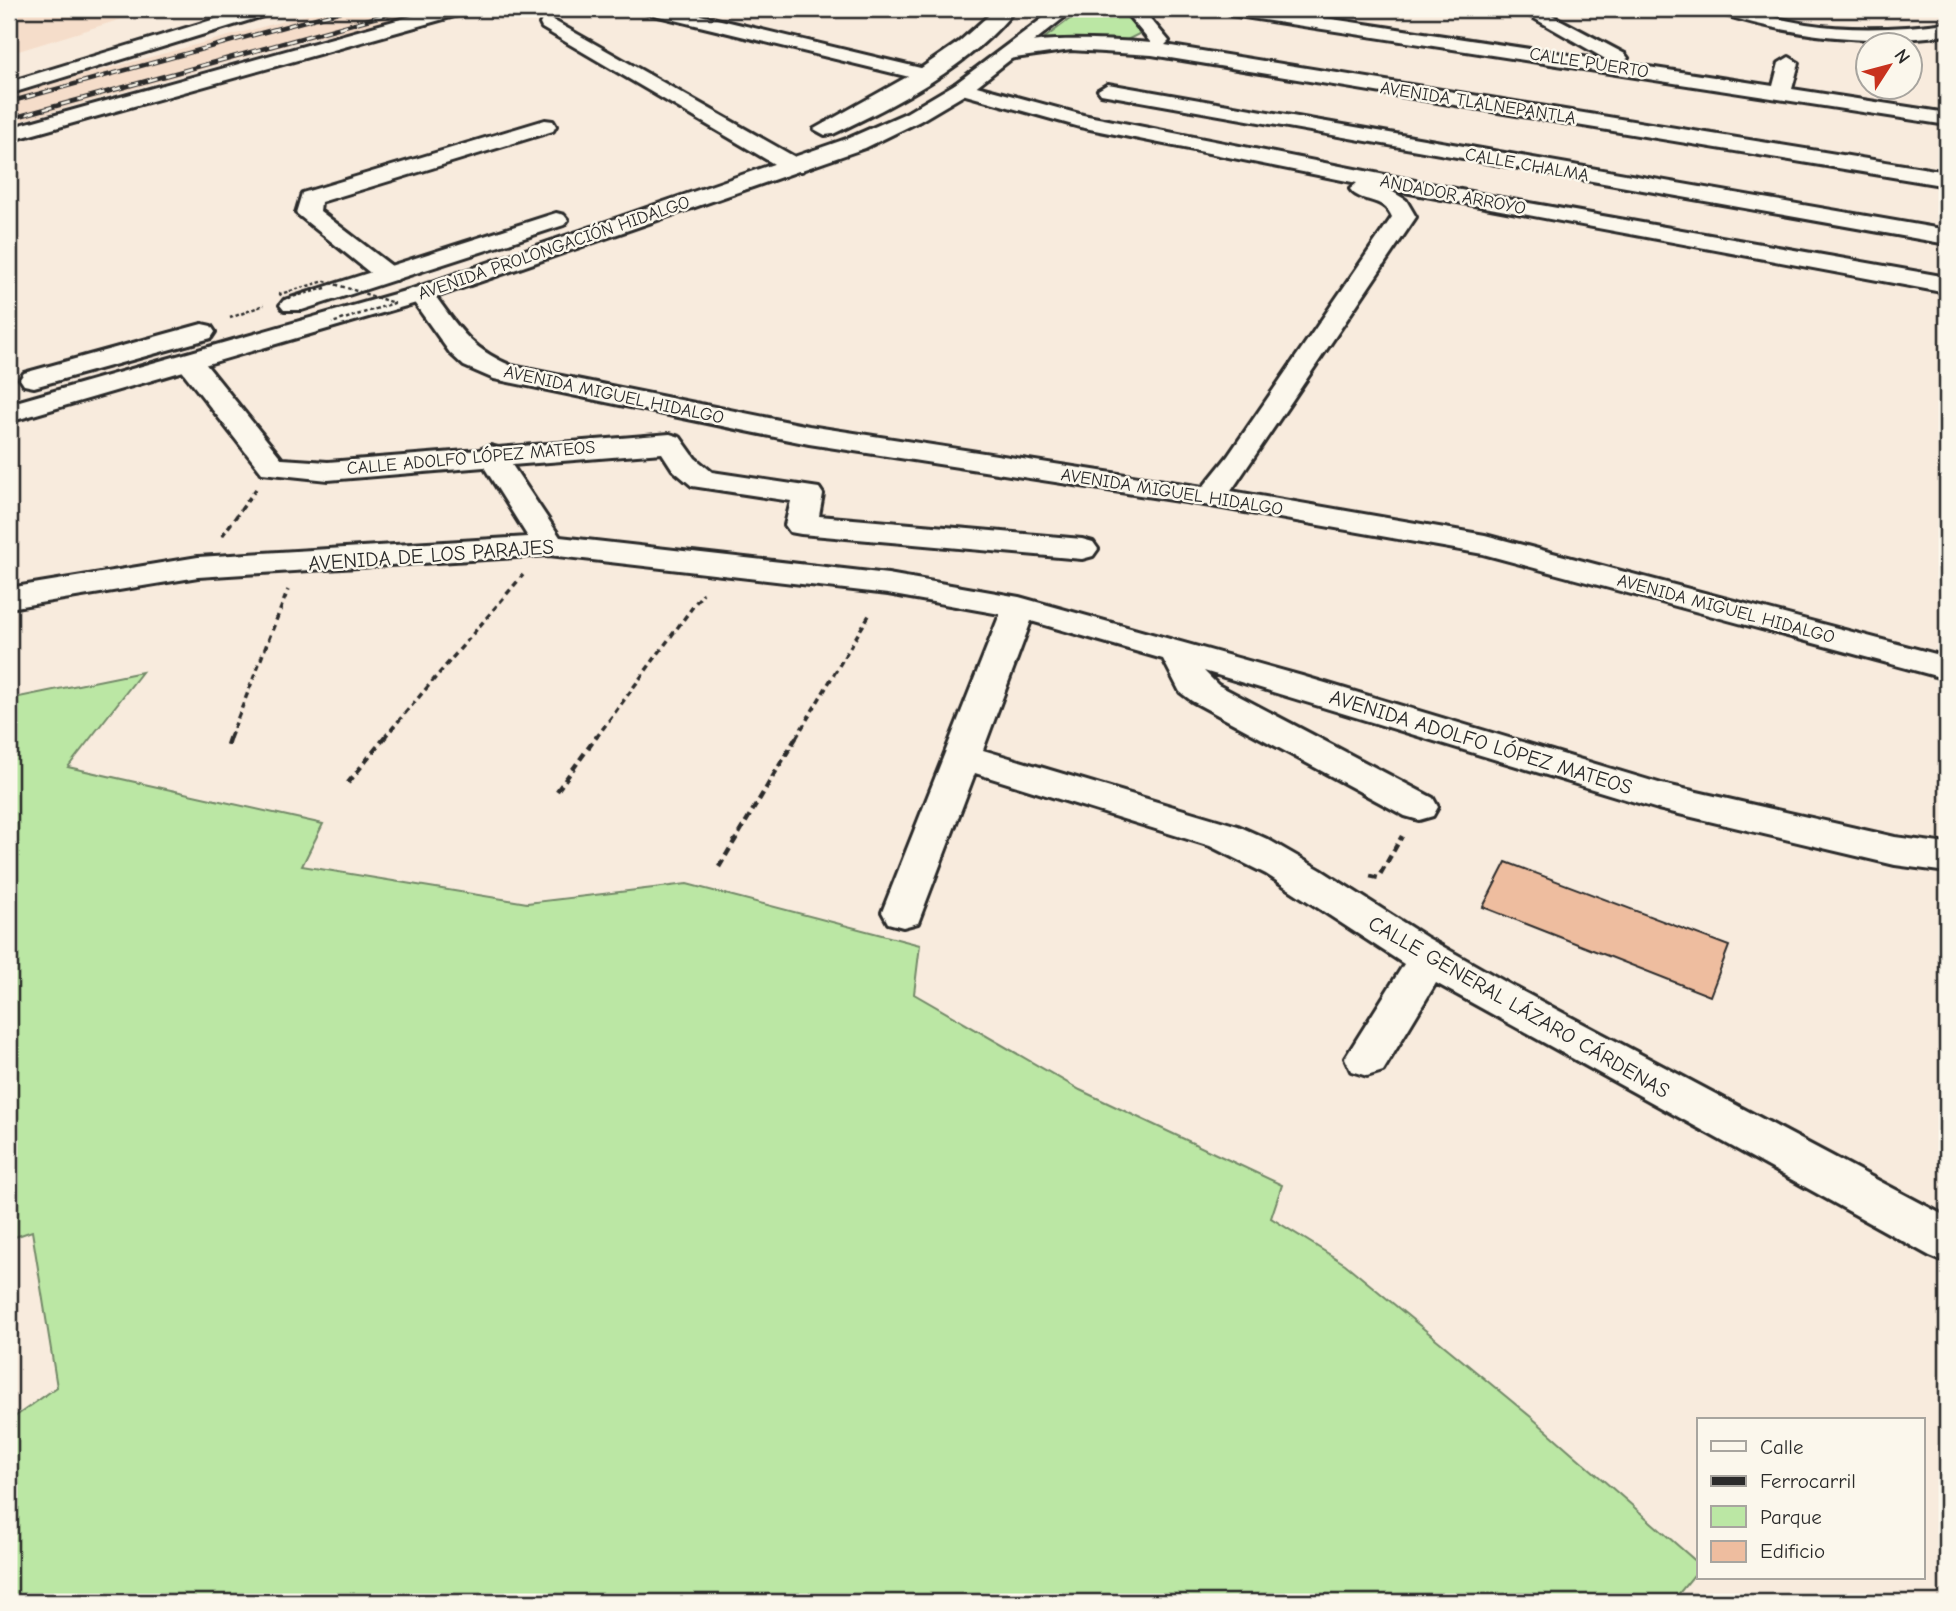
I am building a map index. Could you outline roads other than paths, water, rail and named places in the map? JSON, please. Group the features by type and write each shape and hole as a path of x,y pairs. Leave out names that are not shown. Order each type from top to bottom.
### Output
{"main road":[{"path":"9,88 266,9"},
{"path":"9,135 367,32 458,9"},
{"path":"653,9 926,75"},
{"name":"AVENIDA PROLONGACIÓN HIDALGO","path":"687,177 765,152 839,122 926,75 972,41 1006,9"},
{"name":"AVENIDA PROLONGACIÓN HIDALGO","path":"9,413 421,295 868,138 913,117 962,88 1066,9"},
{"path":"1087,106 1108,90 1155,45 1132,9"},
{"name":"CALLE PUERTO","path":"1244,9 1947,119"},
{"path":"1527,9 1641,70"},
{"path":"1725,9 1788,27 1842,35 1910,35 1947,29"},
{"path":"549,23 765,152 794,166"},
{"name":"AVENIDA TLALNEPANTLA","path":"1008,53 1071,44 1155,45 1683,119 1947,167"},
{"path":"1781,93 1789,62"},
{"path":"1647,186 1683,119 1698,81"},
{"name":"ANDADOR ARROYO","path":"962,88 1080,121 1501,205 1947,285"},
{"name":"CALLE CHALMA","path":"1108,90 1947,237"},
{"name":"AVENIDA TLALNEPANTLA","path":"1683,119 1947,179"},
{"path":"388,275 308,213 310,198 545,126"},
{"path":"1163,151 1367,190 1388,197 1402,207 1404,217 1239,462 1211,498"},
{"name":"AVENIDA PROLONGACIÓN HIDALGO","path":"421,295 268,308 388,275 584,211"},
{"path":"421,295 464,251"},
{"name":"AVENIDA MIGUEL HIDALGO","path":"421,295 460,347 474,360 504,373 808,435 1211,498 1485,545 1947,668"},
{"path":"9,386 223,326"},
{"name":"CALLE ADOLFO LÓPEZ MATEOS","path":"190,363 273,467 328,471 490,455 670,443 684,464 703,480 808,494 801,526 837,526 1082,549"},
{"path":"490,455 521,498 549,545"},
{"name":"AVENIDA DE LOS PARAJES","path":"9,598 198,567 298,563 471,548 549,545 888,584 1019,607"},
{"path":"1485,545 1602,556 1947,645"},
{"path":"903,912 1019,607"},
{"name":"AVENIDA ADOLFO LÓPEZ MATEOS","path":"1019,607 1658,796 1895,851 1947,858"},
{"path":"1177,653 1193,684 1205,693 1419,807"},
{"name":"CALLE GENERAL LÁZARO CÁRDENAS","path":"963,757 1224,836 1256,849 1429,959 1641,1079 1947,1241"},
{"path":"1367,1058 1429,959"}],"railway":[{"path":"9,102 349,9"},
{"path":"9,119 406,9"}]}
